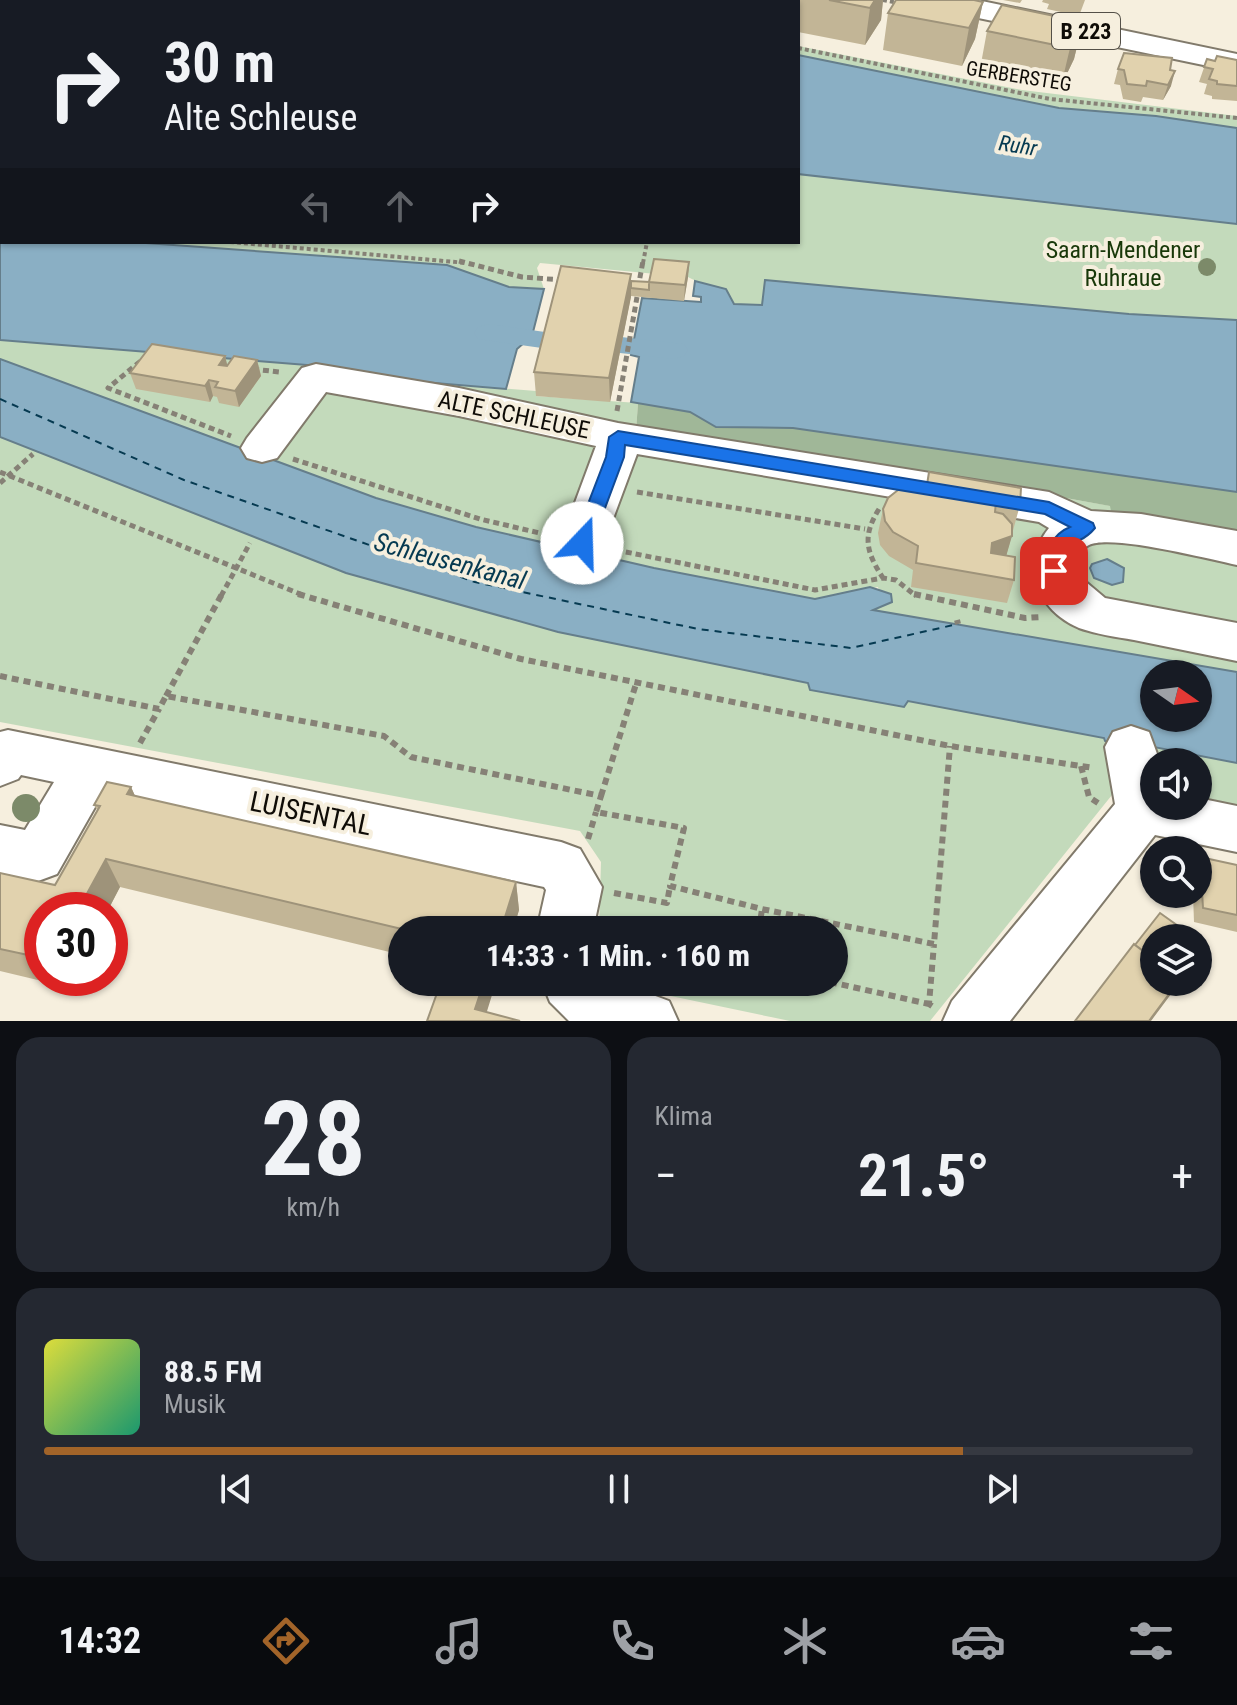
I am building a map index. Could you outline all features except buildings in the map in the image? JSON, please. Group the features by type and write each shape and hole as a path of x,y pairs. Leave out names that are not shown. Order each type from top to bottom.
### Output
{"street":[{"name":"B 223","path":"935,0 1237,63"},
{"name":"ALTE SCHLEUSE","path":"316,377 459,402 527,419 617,421 908,486 1049,508 1086,528 1100,526 1237,548"},
{"path":"262,448 316,377"},
{"path":"582,543 615,457 617,421"},
{"path":"1086,528 1068,535 1056,551 1054,571 1061,587 1076,603 1094,614 1237,642"},
{"name":"LUISENTAL","path":"0,764 8,751 561,866 570,908"},
{"path":"0,849 38,857 91,767"},
{"path":"948,1013 1136,777 1237,829"},
{"path":"585,996 598,1009 648,1021"}],"path":[{"name":"GERBERSTEG","path":"800,48 1050,99 1237,118"},
{"path":"255,244 457,260 522,277 568,280"},
{"path":"631,285 639,287 647,244"},
{"path":"617,421 637,297"},
{"path":"160,357 145,355 108,388 262,448 480,519 815,590 883,578 896,580 917,597 1025,618 1094,614"},
{"path":"238,367 316,377"},
{"path":"0,483 3,474 33,454"},
{"path":"3,474 300,595 521,659 950,746 1136,777"},
{"path":"604,486 865,529"},
{"path":"883,578 866,554 865,529 883,504 903,498 908,486"},
{"path":"0,676 159,709 250,543"},
{"path":"570,908 667,903 684,828 596,812 636,684"},
{"path":"166,696 384,736 411,757 601,796"},
{"path":"848,987 948,1013 934,944 950,746"},
{"path":"670,886 762,909 934,944"},
{"path":"761,916 762,909"}],"green space":[{"path":"800,46 1022,90 1237,116 1237,128 1156,116 1059,108 800,55"},
{"name":"Saarn-Mendener Ruhraue","path":"800,110 1237,172 1237,392 734,304 719,289 688,277 540,263 537,268 544,289 509,287 447,265 159,244 800,244"},
{"path":"0,340 332,367 411,381 536,391 536,396 638,403 636,431 987,484 1111,506 1112,516 1237,537 1237,672 1212,668 1212,660 1167,660 873,610 872,607 883,606 878,587 815,599 654,568 476,527 376,498 0,359"},
{"path":"638,403 690,412 716,427 793,428 1237,492 1237,537 1112,516 1110,506 988,484 636,431"},
{"path":"0,437 346,573 558,632 808,683 810,690 903,707 907,701 1157,748 1140,748 1140,771 1120,785 930,1021 790,1021 671,996 848,996 848,916 599,916 601,862 580,831 0,722"},
{"path":"1212,758 1237,763 1237,811 1212,805"}],"water":[{"name":"Ruhr","path":"800,55 1059,108 1156,116 1237,128 1237,224 800,174"},
{"path":"0,244 159,244 447,265 509,287 544,289 532,336 517,349 506,389 411,381 332,367 0,340"},
{"path":"765,280 1129,314 1237,320 1237,492 793,428 716,427 690,412 631,402 639,357 631,355 642,298 701,302 701,297 693,296 695,281 726,289 734,304 762,305"},
{"name":"Schleusenkanal","path":"0,359 376,498 476,527 654,568 815,599 870,587 891,594 892,602 873,610 1167,660 1140,660 1140,732 1212,732 1212,668 1237,672 1237,763 1212,758 1212,748 1159,748 1123,741 1121,744 1105,741 1104,738 908,701 904,707 810,690 808,683 558,632 346,573 0,437"},
{"path":"1107,559 1124,568 1123,582 1112,585 1094,578 1090,568 1092,564"}],"waterway":[{"path":"488,333 549,340"},
{"path":"621,346 674,350"}],"ferry route":[{"path":"0,399 184,480 475,582 698,629 851,648 958,624"}],"route":[{"path":"582,543 615,457 618,437 1049,508 1086,528 1068,535 1056,551 1054,571"}]}
